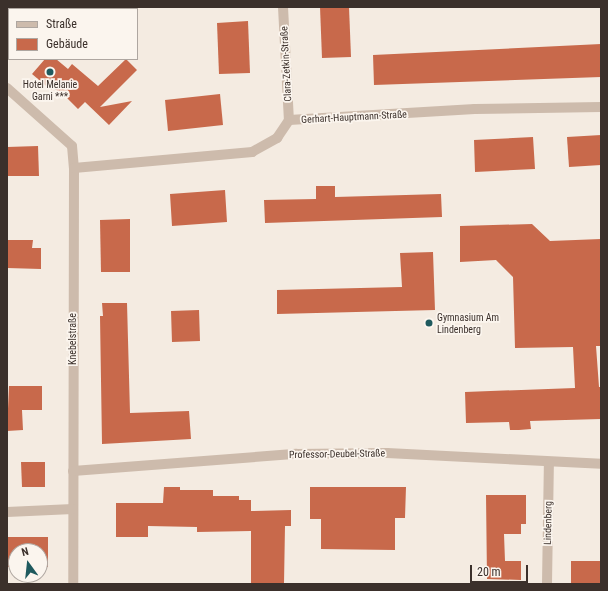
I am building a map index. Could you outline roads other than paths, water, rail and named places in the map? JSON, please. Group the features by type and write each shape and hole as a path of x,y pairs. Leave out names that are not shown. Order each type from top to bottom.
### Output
{"street":[{"name":"Clara-Zetkin-Straße","path":"283,7 289,120"},
{"name":"Knebelstraße","path":"7,88 72,146 74,168 73,584"},
{"name":"Gerhart-Hauptmann-Straße","path":"74,168 252,152 278,138 289,120 475,110 601,107"},
{"name":"Professor-Deubel-Straße","path":"73,471 296,454 387,453 601,464"},
{"name":"Lindenberg","path":"546,584 549,462"},
{"path":"7,512 73,509"}],"place":[{"name":"Hotel Melanie Garni ***","path":"50,72"},
{"name":"Gymnasium Am Lindenberg","path":"429,323"}]}
